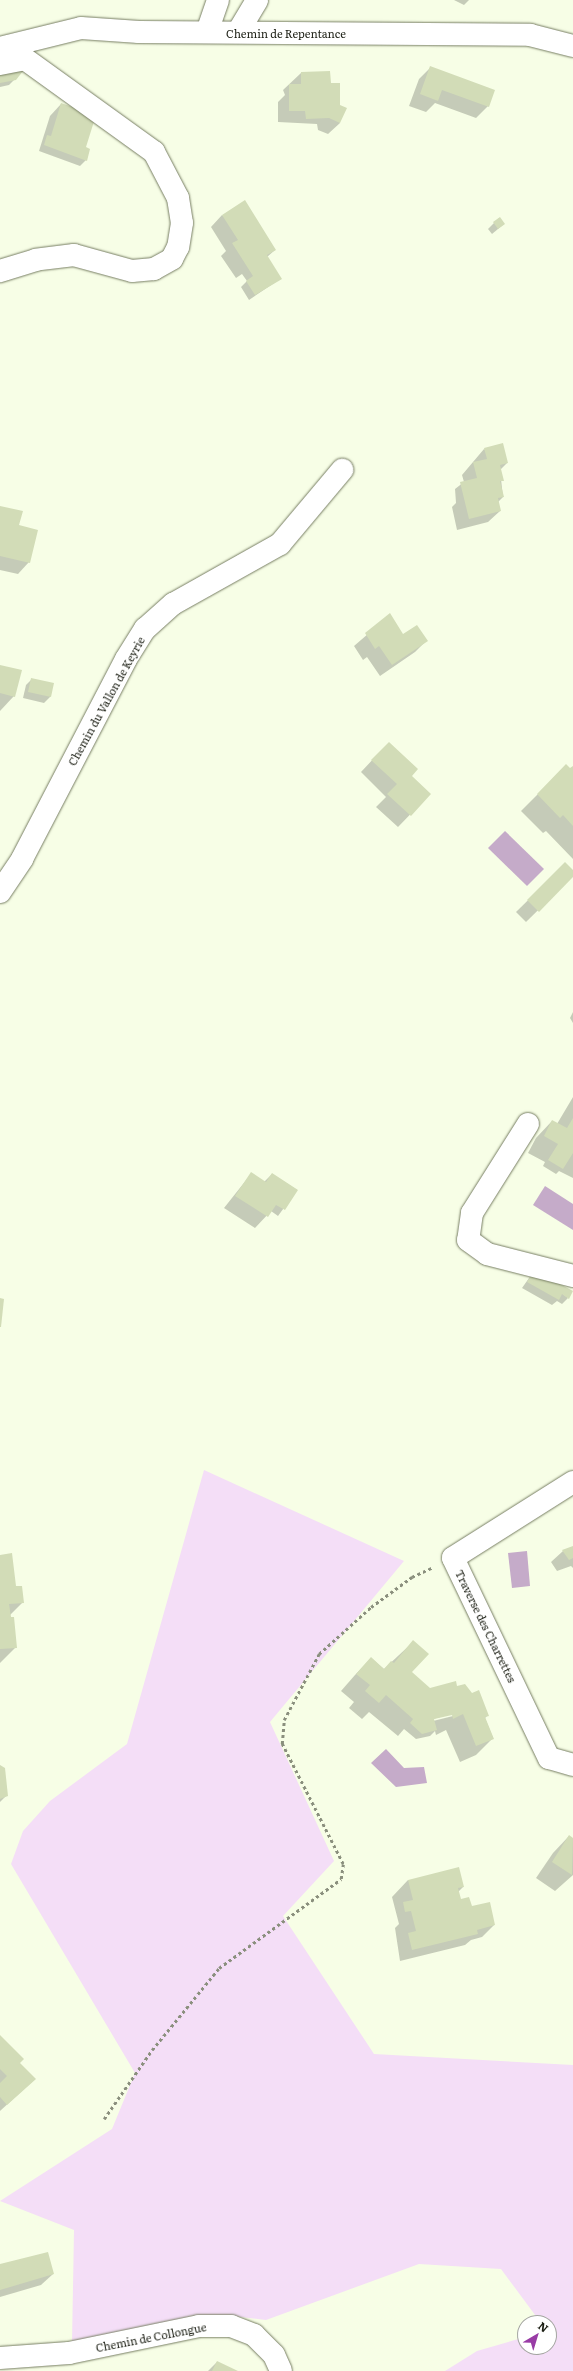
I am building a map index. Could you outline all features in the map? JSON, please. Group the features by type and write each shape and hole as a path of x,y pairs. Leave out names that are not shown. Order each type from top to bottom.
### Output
{"street":[{"path":"208,32 218,0"},
{"path":"238,32 257,0"},
{"name":"Chemin de Repentance","path":"0,48 81,28 139,32 530,35 573,46"},
{"path":"0,64 26,58 154,152 178,198 182,223 178,247 172,259 154,269 132,272 74,255 36,260 0,271"},
{"name":"Chemin du Vallon de Keyrie","path":"0,892 22,859 126,659 146,629 173,604 280,544 342,470"},
{"path":"528,1124 472,1213 468,1240 487,1254 573,1276"},
{"name":"Traverse des Charrettes","path":"573,1482 453,1558 549,1758 573,1765"},
{"name":"Chemin de Collongue","path":"0,2358 69,2353 199,2326 231,2326 254,2335 274,2355 282,2371"}],"path":[{"path":"104,2119 152,2050 219,1968 341,1879 344,1864 282,1744 284,1720 319,1654 371,1607 412,1577 453,1558"}],"shaded area":[{"path":"505,831 544,869 527,886 488,848"},
{"path":"545,1186 573,1204 573,1230 533,1205"},
{"path":"204,1470 404,1561 270,1722 334,1861 283,1916 374,2054 573,2065 573,2371 445,2371 477,2351 517,2339 517,2355 557,2355 557,2315 535,2315 501,2269 419,2264 266,2320 223,2315 72,2343 74,2230 0,2201 112,2129 135,2073 11,1864 23,1831 50,1801 127,1744"},
{"path":"527,1551 530,1586 512,1588 508,1553"},
{"path":"386,1749 404,1768 424,1767 427,1783 396,1787 371,1763"}],"building":[{"path":"19,62 23,71 16,80 0,83 0,71"},
{"path":"430,66 495,90 489,107 442,90 438,101 420,94"},
{"path":"330,71 331,83 340,83 340,105 347,108 340,123 329,118 306,119 305,111 289,111 289,84 301,84 301,72"},
{"path":"61,103 96,115 86,147 90,149 87,161 44,145 47,135 51,136"},
{"path":"245,200 276,250 267,255 282,279 255,295 246,281 253,276 232,243 238,240 222,215"},
{"path":"500,217 505,224 498,229 493,222"},
{"path":"503,443 508,463 500,465 504,481 500,481 504,497 498,498 501,511 469,519 460,482 477,478 473,462 487,459 484,448"},
{"path":"0,506 23,511 19,525 38,530 30,563 0,556"},
{"path":"390,613 403,634 417,625 428,641 392,665 379,646 375,649 365,633"},
{"path":"0,665 22,670 15,697 0,693"},
{"path":"31,678 54,683 51,697 28,692"},
{"path":"389,742 418,769 412,776 431,794 411,816 387,794 397,784 371,760"},
{"path":"566,764 570,768 573,766 573,826 563,815 560,818 537,794"},
{"path":"565,862 573,870 573,877 539,912 527,900"},
{"path":"573,1118 573,1153 563,1169 548,1160 558,1144 544,1136 552,1120 567,1128"},
{"path":"251,1172 266,1182 272,1173 298,1190 285,1210 276,1205 268,1217 235,1196"},
{"path":"534,1270 573,1291 569,1299 562,1294 559,1300 527,1282"},
{"path":"0,1298 4,1299 1,1327 0,1327"},
{"path":"573,1546 573,1558 569,1560 562,1550"},
{"path":"12,1553 16,1586 22,1586 24,1603 9,1604 11,1617 14,1617 17,1648 0,1649 0,1555"},
{"path":"413,1640 429,1654 412,1672 430,1688 456,1681 457,1686 465,1684 472,1693 479,1690 489,1716 485,1717 494,1739 476,1746 463,1714 453,1719 452,1715 434,1719 437,1730 422,1734 410,1723 413,1719 386,1695 379,1703 365,1691 370,1685 356,1674 371,1657 384,1669 391,1661 394,1663"},
{"path":"0,1765 5,1768 8,1796 0,1799"},
{"path":"569,1835 573,1838 572,1875 552,1862"},
{"path":"459,1867 464,1887 458,1888 461,1899 469,1897 472,1906 490,1902 495,1925 477,1930 478,1934 412,1950 408,1933 416,1931 411,1911 405,1912 403,1902 413,1900 408,1880"},
{"path":"0,2035 24,2059 20,2063 36,2079 7,2105 0,2097 0,2083 7,2076 0,2069"},
{"path":"48,2252 54,2274 0,2290 0,2264"},
{"path":"217,2361 238,2371 212,2371"}]}
